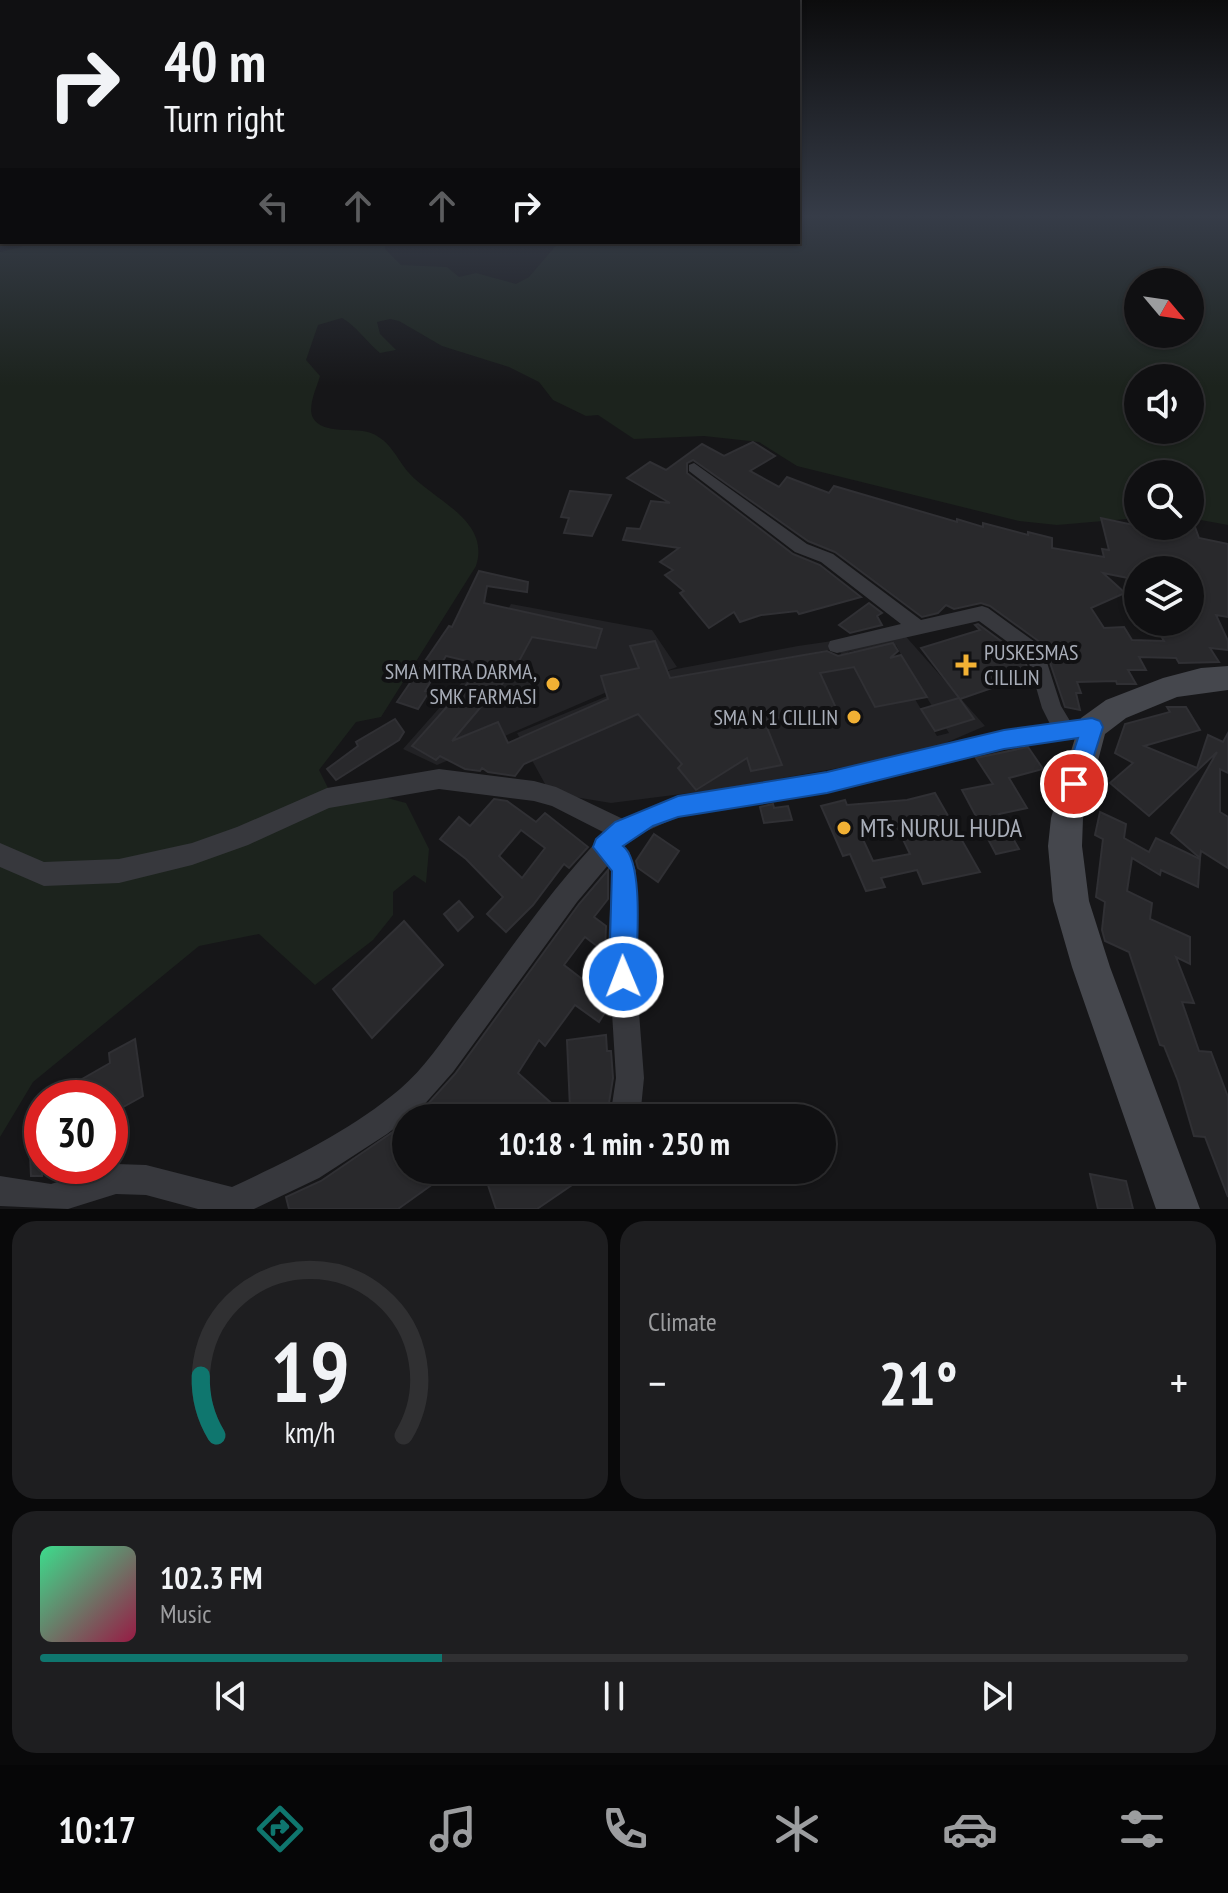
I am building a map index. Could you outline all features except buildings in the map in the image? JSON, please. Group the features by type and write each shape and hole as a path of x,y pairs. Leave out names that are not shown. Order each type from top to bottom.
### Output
{"main road":[{"path":"1178,1209 1091,967 1071,901 1065,846 1067,818 1079,729 1116,709 1173,686 1228,678"}],"street":[{"path":"694,468 801,548 827,558 918,627"},
{"path":"837,646 982,613 1035,652 1052,708 1079,729"},
{"path":"0,1191 51,1199 116,1179 146,1180 233,1203 308,1167 377,1124 412,1097 443,1062 614,839 678,806 827,783 1004,739 1079,729"},
{"path":"0,855 44,874 119,871 192,854 240,837 327,798 439,779 534,791 556,797 614,839 624,871 621,947 630,1078 627,1104"}],"shaded area":[{"path":"0,272 454,272 459,277 476,273 516,284 533,272 1124,272 1124,348 1204,348 1204,272 1228,272 1228,525 1204,521 1204,460 1124,460 1124,519 1057,525 1019,521 797,466 759,442 704,436 634,439 598,415 586,416 553,400 539,382 509,367 442,346 399,321 390,319 377,322 380,334 396,350 380,353 342,318 318,325 306,360 320,376 312,403 313,418 324,427 364,431 384,441 419,483 468,523 478,550 476,566 381,717 356,722 319,770 336,804 376,795 406,803 429,849 426,883 414,875 393,892 393,915 373,940 315,985 259,934 199,946 35,1080 24,1080 24,1097 0,1137"},
{"name":"SMA MITRA DARMA, SMK FARMASI","path":"511,604 652,630 677,667 614,689 437,765 403,749 479,663","holes":["511,610 577,625 570,644 532,637 512,673 482,666","655,641 665,666 640,672 631,647","489,696 437,760 413,746"]},
{"name":"SMA N 1 CILILIN","path":"901,631 985,726 922,753 721,789 611,803 550,793 517,733 671,670 798,646","holes":["896,645 908,668 859,676 848,652","838,648 848,667 811,675 802,655","795,656 806,680 668,678","910,671 949,733 937,736 900,674","647,682 661,703 537,758 526,735","766,726 782,764 751,770 737,732","714,744 734,766 696,791 678,767"]}],"place":[{"name":"PUSKESMAS CILILIN","path":"966,665"},
{"name":"SMA MITRA DARMA, SMK FARMASI","path":"553,684"},
{"name":"SMA N 1 CILILIN","path":"854,717"},
{"name":"MTs NURUL HUDA","path":"844,828"}],"route":[{"path":"623,977 624,871 621,859 605,847 623,830 647,817 678,806 827,783 1004,739 1092,727 1074,784"}]}
